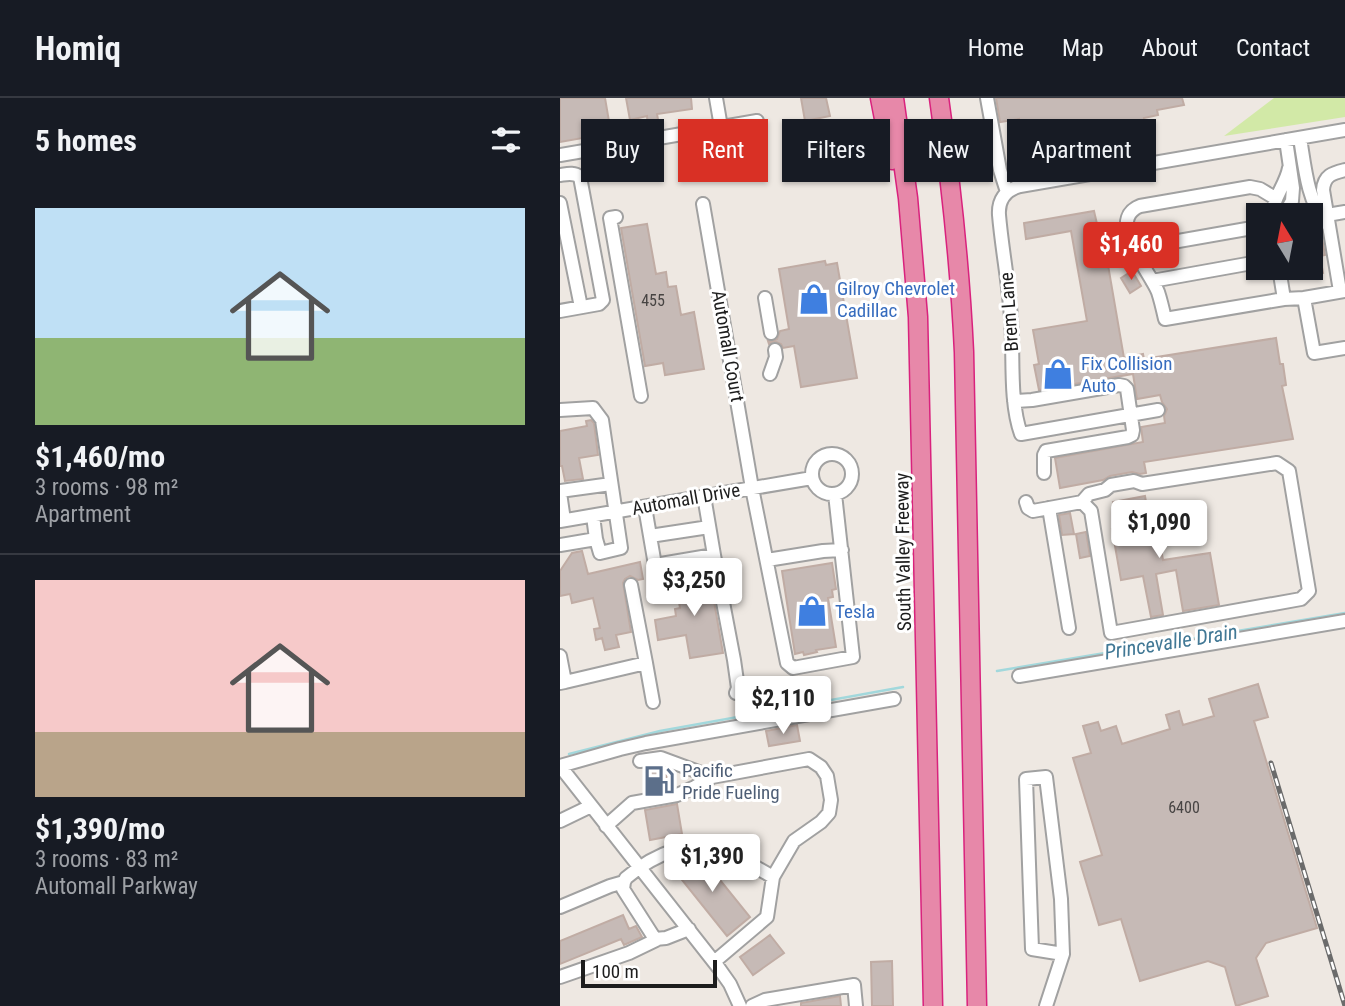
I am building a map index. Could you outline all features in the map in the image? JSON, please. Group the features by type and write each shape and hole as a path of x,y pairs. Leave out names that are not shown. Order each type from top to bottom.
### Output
{"highway":[{"path":"880,98 915,278"},
{"name":"South Valley Freeway","path":"894,98 915,278 920,385 933,1006"},
{"path":"939,98 960,272 964,352 977,1006"}],"street":[{"path":"716,98 720,119"},
{"path":"988,98 1000,170 1007,192 1020,186 1345,130"},
{"path":"560,155 678,134"},
{"path":"1300,138 1308,188 1314,203"},
{"path":"1286,140 1293,194 1291,203"},
{"path":"1274,203 1287,177 1290,164"},
{"path":"1322,203 1325,179 1333,173 1345,170"},
{"path":"560,175 569,173 580,177 603,300 599,304 560,311"},
{"path":"1275,198 1260,189 1250,187 1135,208 1128,216 1127,227 1133,249 1158,292 1165,319 1343,291 1339,249 1330,229 1323,222"},
{"name":"Brem Lane","path":"1007,192 1000,202 999,215 1010,305 1017,424 1021,433 1042,430"},
{"path":"560,204 563,234 582,307"},
{"name":"Automall Court","path":"703,204 752,488 787,663 793,668 853,657 842,550"},
{"path":"1323,218 1345,212"},
{"path":"616,217 610,218 641,396"},
{"path":"563,234 590,229"},
{"path":"1133,249 1246,229"},
{"path":"1152,281 1246,264"},
{"path":"1281,280 1284,299"},
{"path":"765,298 771,332"},
{"path":"1304,298 1314,353 1345,348"},
{"path":"770,374 776,357 775,350"},
{"path":"1014,401 1119,385 1127,389 1132,435 1128,438 1048,451 1044,455 1044,473"},
{"path":"560,410 593,408 603,420 621,548 600,553 593,516"},
{"path":"1048,451 1042,430 1158,410"},
{"path":"832,454 844,458 851,470 851,480 845,489 835,494 820,490 812,478 814,466 821,457 832,454"},
{"path":"1026,502 1028,508 1033,511 1082,502 1089,494 1105,490 1111,485 1133,481 1142,484 1277,463 1289,471 1309,591 1301,599 1111,632 1091,511 1082,502"},
{"name":"Automall Drive","path":"562,521 812,478"},
{"path":"562,521 560,492 611,484"},
{"path":"766,560 842,550 835,494"},
{"path":"704,496 738,688 736,693"},
{"path":"645,507 655,565 715,555"},
{"path":"1049,508 1069,628"},
{"path":"650,537 709,527"},
{"path":"560,545 596,539"},
{"path":"631,585 653,702"},
{"path":"1019,676 1345,621"},
{"path":"560,656 563,683 646,663"},
{"path":"740,1006 730,984 715,962 560,766 620,748 894,699"},
{"path":"640,761 661,758 712,777"},
{"path":"606,826 632,803 667,798 712,777 808,759 821,767 827,776 831,800 829,813 794,841 773,877 767,917 715,962"},
{"path":"1046,1006 1063,954 1061,899 1046,777 1026,779 1032,949 1063,954"},
{"path":"560,821 591,806"},
{"path":"658,939 651,935 624,889 624,882 660,855 674,849 705,844 730,845 752,865 773,877"},
{"path":"560,907 624,882"},
{"path":"560,977 689,929"},
{"path":"752,1006 765,1000 854,985 856,1006"}],"green space":[{"path":"1274,98 1345,98 1345,117 1224,136"}],"building":[{"path":"560,98 605,98 609,119 581,119 581,138 560,142"},
{"path":"626,98 691,98 692,109 657,114 658,119 647,119 647,116 630,119"},
{"path":"801,98 826,98 830,116 805,119"},
{"path":"996,98 1182,98 1184,105 1157,110 1158,115 1144,119 1007,119 1000,122"},
{"path":"1094,211 1100,237 1103,236 1124,358 1143,354 1144,359 1276,338 1280,364 1283,364 1286,385 1282,386 1293,439 1144,462 1146,473 1132,472 1060,488 1055,458 1143,442 1141,427 1165,423 1167,409 1160,395 1137,399 1133,374 1039,390 1034,365 1039,364 1033,330 1087,321 1071,231 1026,239 1024,223"},
{"path":"647,224 656,274 666,272 668,287 676,286 681,315 694,312 704,369 665,375 663,363 645,366 621,228"},
{"name":"Gilroy Chevrolet Cadillac","path":"825,261 826,265 837,263 857,378 801,387 794,346 783,348 781,344 774,341 769,344 768,341 777,339 780,331 789,329 779,269"},
{"path":"1132,271 1141,286 1130,293 1121,278"},
{"path":"591,420 594,423 598,455 579,458 583,479 565,481 560,466 560,431 587,426 586,421"},
{"path":"1145,496 1153,544 1160,543 1163,560 1210,553 1219,605 1183,611 1176,570 1156,574 1163,615 1151,617 1143,576 1121,580 1112,529 1117,528 1113,502"},
{"path":"1070,513 1074,534 1062,535 1059,515"},
{"path":"1086,532 1090,556 1080,558 1076,534"},
{"path":"582,551 588,574 640,562 643,579 630,576 623,583 631,632 616,635 619,647 605,650 602,638 596,640 594,629 600,628 593,598 572,603 570,594 560,596 560,571 572,553"},
{"path":"832,563 836,589 832,590 833,597 828,598 836,647 804,655 803,652 795,654 782,571"},
{"path":"696,569 697,574 705,572 707,585 711,584 723,653 690,658 686,635 658,640 655,620 676,616 675,609 680,608 678,596 683,595 680,577 689,575 688,570"},
{"path":"1258,684 1268,717 1254,721 1317,928 1266,943 1256,958 1268,996 1236,1006 1225,967 1208,961 1140,981 1121,919 1099,925 1080,862 1102,855 1073,758 1091,753 1083,726 1098,722 1101,731 1116,726 1122,744 1170,729 1166,715 1179,711 1183,725 1214,716 1209,699"},
{"path":"797,725 800,741 769,746 766,731"},
{"name":"Pacific Pride Fueling","path":"665,769 668,788 652,791 649,772"},
{"path":"677,804 682,834 650,840 645,810"},
{"path":"699,854 750,917 727,936 674,870 693,855"},
{"path":"623,915 629,929 636,926 642,937 624,945 621,939 560,964 560,941"},
{"path":"770,935 784,953 753,975 740,957"},
{"path":"892,961 893,1006 872,1006 871,962"},
{"path":"840,996 841,1006 801,1006 801,1003"}],"waterway":[{"name":"Princevalle Drain","path":"997,671 1345,613"},
{"name":"Princevalle Drain","path":"569,754 660,731 903,687"}],"railway":[{"path":"1271,763 1345,1006"}],"place":[{"name":"Gilroy Chevrolet Cadillac","path":"814,299"},
{"name":"Fix Collision Auto","path":"1058,374"},
{"name":"Tesla","path":"812,611"},
{"name":"Pacific Pride Fueling","path":"659,781"}]}
